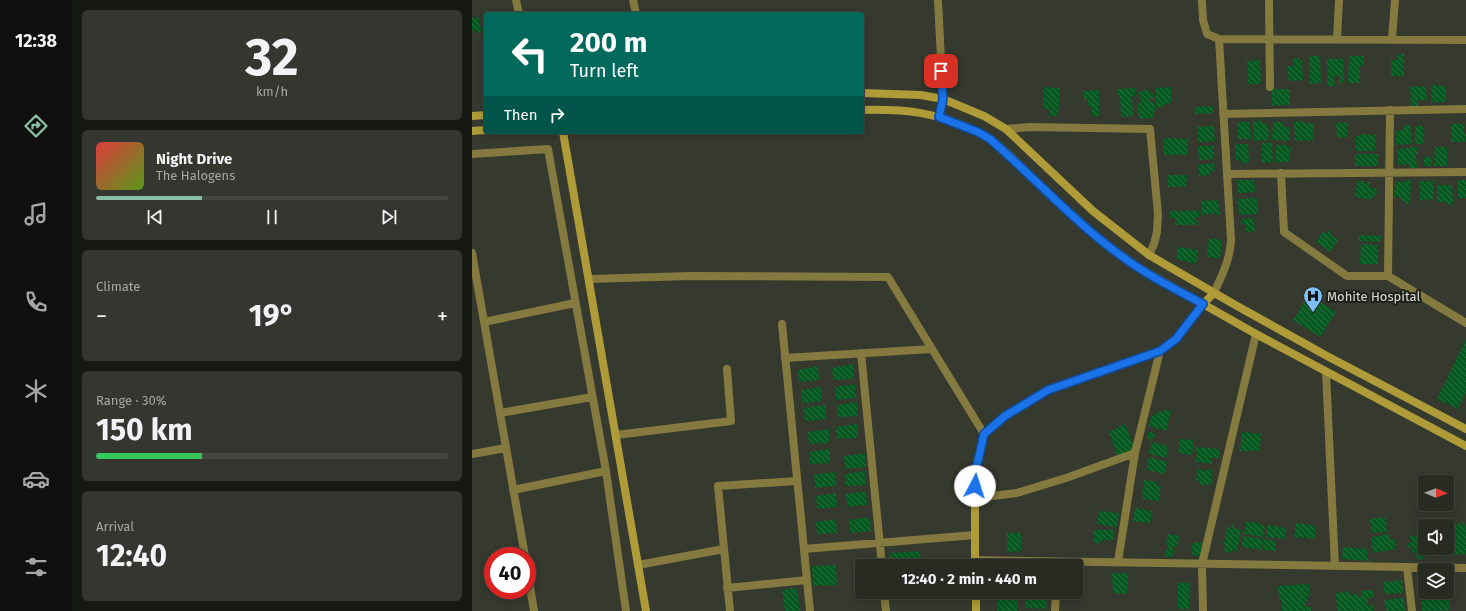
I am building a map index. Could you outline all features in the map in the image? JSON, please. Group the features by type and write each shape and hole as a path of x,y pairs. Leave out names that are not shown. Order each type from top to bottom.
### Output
{"main road":[{"path":"864,93 921,95 943,99 984,116 1006,129 1093,211 1149,255 1327,356 1466,429"},
{"path":"864,110 926,113 978,132 990,139 1089,230 1121,256 1148,274 1326,372 1466,446"},
{"path":"472,116 484,116"},
{"path":"472,131 484,130"},
{"path":"564,134 646,611"},
{"path":"975,559 975,474 984,434 1005,416 1048,390 1160,351 1176,339 1203,304 1214,293"},
{"path":"976,599 976,611"}],"street":[{"path":"516,0 519,12"},
{"path":"633,0 636,12"},
{"path":"938,0 943,99 939,117"},
{"path":"1202,0 1203,20 1207,34 1219,39 1466,40"},
{"path":"1268,0 1270,87"},
{"path":"1337,39 1339,0"},
{"path":"1392,39 1395,0"},
{"path":"1214,293 1227,264 1231,240 1219,39"},
{"path":"1223,114 1466,109"},
{"path":"1388,276 1390,110"},
{"path":"1006,129 1029,127 1150,129 1158,214 1157,232 1149,255"},
{"path":"472,154 548,149 606,471 626,611"},
{"path":"1227,174 1466,172"},
{"path":"1280,173 1284,232 1347,276 1388,276 1466,324"},
{"path":"472,253 524,547"},
{"path":"589,279 690,276 888,277 984,434"},
{"path":"484,322 576,303"},
{"path":"782,324 810,611"},
{"path":"1203,611 1202,564 1256,334"},
{"path":"785,358 932,349"},
{"path":"1118,562 1135,453 1160,351"},
{"path":"861,353 881,559"},
{"path":"616,435 731,421 727,369"},
{"path":"1326,372 1335,566"},
{"path":"500,414 592,397"},
{"path":"472,454 506,448"},
{"path":"975,498 1017,493 1066,478 1135,453"},
{"path":"514,490 606,471"},
{"path":"730,611 718,486 797,481"},
{"path":"804,549 975,535"},
{"path":"638,565 724,549"},
{"path":"1083,563 1118,562 1466,568"},
{"path":"1407,567 1412,611"},
{"path":"727,588 807,580"},
{"path":"532,599 534,611"},
{"path":"885,599 886,611"},
{"path":"1055,611 1056,599"}],"building":[{"path":"478,17 482,32 478,33 475,30 472,31 472,18"},
{"path":"1398,54 1404,54 1404,76 1391,76 1391,60 1398,60"},
{"path":"1309,56 1320,56 1321,83 1310,84"},
{"path":"1349,56 1364,56 1364,66 1360,66 1360,83 1348,83"},
{"path":"1294,58 1299,58 1299,60 1302,61 1303,80 1289,81 1287,66 1293,66"},
{"path":"1327,59 1343,59 1344,83 1339,83 1339,75 1334,77 1335,86 1327,86"},
{"path":"1260,60 1261,84 1248,84 1247,61"},
{"path":"1431,85 1446,86 1446,102 1431,102"},
{"path":"1426,86 1427,100 1418,100 1418,107 1411,107 1410,87"},
{"path":"1044,87 1060,88 1058,116 1050,116 1050,109 1043,109"},
{"path":"1171,87 1171,103 1164,104 1164,107 1156,107 1156,88"},
{"path":"1135,88 1135,96 1132,96 1133,116 1121,117 1120,95 1117,95 1117,89"},
{"path":"1272,89 1290,89 1290,105 1272,106"},
{"path":"1099,90 1099,116 1092,116 1092,106 1088,106 1088,99 1083,99 1083,91"},
{"path":"1150,90 1150,93 1153,93 1153,99 1150,99 1150,102 1153,102 1153,105 1155,105 1156,112 1153,112 1153,118 1139,119 1137,104 1141,102 1141,98 1139,98 1138,92"},
{"path":"1214,106 1214,113 1196,114 1196,107"},
{"path":"1253,121 1261,121 1268,124 1269,140 1254,141"},
{"path":"1303,121 1304,124 1314,123 1313,140 1295,141 1294,122"},
{"path":"1238,122 1250,122 1251,139 1238,139"},
{"path":"1273,122 1283,122 1283,127 1289,127 1290,141 1272,140"},
{"path":"1348,122 1348,137 1337,138 1336,123"},
{"path":"1451,124 1464,124 1464,133 1466,134 1465,142 1451,142"},
{"path":"1404,125 1410,125 1412,144 1396,145 1396,131 1404,130"},
{"path":"1214,126 1215,141 1198,142 1198,127"},
{"path":"1415,126 1423,126 1424,144 1415,144"},
{"path":"1360,134 1376,135 1375,151 1356,151 1356,136 1360,136"},
{"path":"1164,138 1188,139 1187,155 1163,155"},
{"path":"1262,143 1272,143 1273,162 1262,163"},
{"path":"1235,144 1248,144 1249,163 1241,163 1240,159 1236,160"},
{"path":"1276,145 1287,145 1287,147 1292,147 1292,151 1289,151 1289,162 1276,162"},
{"path":"1198,146 1214,146 1214,159 1199,160"},
{"path":"1417,147 1417,168 1409,168 1409,164 1398,165 1397,149"},
{"path":"1435,147 1447,147 1447,166 1434,166"},
{"path":"1355,154 1378,154 1378,166 1355,166"},
{"path":"1424,157 1431,157 1432,166 1424,166"},
{"path":"1214,163 1215,171 1209,171 1210,175 1199,176 1198,165"},
{"path":"1167,175 1187,175 1186,187 1168,187"},
{"path":"1237,180 1254,180 1255,192 1238,193"},
{"path":"1405,180 1411,180 1410,204 1405,204 1405,201 1401,201 1401,197 1394,197 1395,182 1405,182"},
{"path":"1458,180 1466,180 1466,198 1458,198"},
{"path":"1357,181 1363,181 1364,183 1370,182 1369,187 1376,189 1377,193 1371,199 1355,197"},
{"path":"1420,181 1434,181 1434,199 1420,200"},
{"path":"1437,185 1452,185 1453,204 1447,205 1446,202 1437,202"},
{"path":"1257,198 1258,214 1239,215 1238,199"},
{"path":"1218,200 1220,215 1215,215 1215,213 1202,215 1201,201"},
{"path":"1170,211 1199,211 1199,217 1195,217 1195,221 1198,221 1198,225 1175,225 1175,218 1170,218"},
{"path":"1254,218 1255,231 1246,232 1246,224 1241,224 1241,219"},
{"path":"1328,230 1332,232 1331,235 1338,240 1330,252 1316,242 1322,232 1326,234"},
{"path":"1359,235 1381,236 1380,242 1359,241"},
{"path":"1209,238 1222,240 1220,259 1207,257"},
{"path":"1361,244 1378,245 1378,264 1360,264"},
{"path":"1178,247 1198,250 1196,264 1176,259"},
{"path":"1309,295 1336,312 1320,337 1293,320"},
{"path":"1466,339 1466,392 1458,409 1437,399"},
{"path":"853,364 854,379 833,380 832,368"},
{"path":"818,366 819,380 799,382 798,370"},
{"path":"855,384 856,398 836,400 835,387"},
{"path":"821,387 822,401 802,403 801,390"},
{"path":"857,402 858,416 838,417 837,405"},
{"path":"825,405 826,419 805,421 804,408"},
{"path":"1164,410 1171,411 1166,431 1149,426 1151,416 1154,417 1154,414 1158,415 1158,411 1164,412"},
{"path":"857,424 858,438 837,439 836,427"},
{"path":"1125,424 1135,449 1118,457 1109,432"},
{"path":"829,429 829,443 809,444 808,432"},
{"path":"1148,432 1155,433 1154,439 1147,439"},
{"path":"1242,432 1261,434 1260,451 1240,451"},
{"path":"1180,439 1194,440 1192,455 1178,453"},
{"path":"1152,442 1168,446 1166,458 1149,454"},
{"path":"1195,447 1220,449 1219,458 1212,458 1212,464 1196,462 1197,452 1195,452"},
{"path":"830,449 830,463 810,464 809,452"},
{"path":"865,453 866,467 845,469 844,456"},
{"path":"1149,457 1167,462 1165,474 1147,470"},
{"path":"1208,468 1213,471 1211,485 1199,485 1200,480 1196,481 1198,469 1207,471"},
{"path":"865,471 866,485 846,486 845,474"},
{"path":"835,472 836,486 815,488 814,475"},
{"path":"1144,480 1157,482 1156,486 1161,486 1159,501 1143,499 1142,495"},
{"path":"866,491 867,505 847,507 846,494"},
{"path":"836,493 837,507 817,509 816,496"},
{"path":"1135,508 1152,511 1150,523 1133,521"},
{"path":"1099,511 1119,513 1117,527 1097,524"},
{"path":"870,517 871,531 850,533 849,520"},
{"path":"1386,517 1387,532 1372,533 1370,519"},
{"path":"836,519 837,533 817,534 816,522"},
{"path":"1246,522 1258,523 1265,527 1263,537 1244,534"},
{"path":"1296,523 1313,525 1312,527 1316,527 1315,539 1294,537"},
{"path":"1464,523 1466,526 1466,554 1454,555 1454,524"},
{"path":"1232,524 1234,524 1233,528 1241,530 1237,551 1231,550 1231,553 1224,551 1224,544 1227,527 1231,528"},
{"path":"1268,525 1286,528 1285,539 1266,537"},
{"path":"1094,530 1113,530 1114,540 1101,540 1101,543 1094,543"},
{"path":"1007,533 1021,533 1021,551 1007,552"},
{"path":"1168,534 1179,536 1177,547 1174,546 1172,558 1165,556 1168,544 1166,543"},
{"path":"1390,534 1390,540 1395,539 1395,549 1373,553 1371,537"},
{"path":"1418,535 1418,555 1432,555 1424,556 1424,559 1417,560 1416,552 1412,553 1412,547 1408,548 1408,543 1411,543 1410,536"},
{"path":"1243,536 1263,539 1262,550 1242,547"},
{"path":"1264,539 1276,541 1275,551 1263,550"},
{"path":"1193,542 1203,543 1200,556 1191,555"},
{"path":"1343,547 1367,549 1369,561 1342,559"},
{"path":"920,551 921,559 890,559 890,553"},
{"path":"836,565 837,585 813,586 812,566"},
{"path":"1112,573 1128,573 1127,594 1113,593"},
{"path":"1402,580 1403,593 1385,594 1383,582"},
{"path":"1178,583 1189,583 1189,609 1177,609"},
{"path":"1309,584 1309,596 1307,596 1308,601 1306,601 1306,607 1311,607 1311,611 1282,611 1282,599 1279,600 1278,586"},
{"path":"797,588 800,611 785,611 782,590"},
{"path":"1373,590 1373,598 1368,598 1368,606 1373,605 1373,611 1337,611 1336,593 1350,591 1350,595 1357,594 1357,597 1361,597 1361,591"},
{"path":"1404,598 1405,611 1387,611 1384,600"},
{"path":"998,599 1018,599 1017,611 997,611"},
{"path":"1026,599 1047,599 1046,609 1025,608"},
{"path":"1422,599 1449,599 1450,610 1422,611"}],"place":[{"name":"Mohite Hospital","path":"1313,313"}],"route":[{"path":"941,71 943,99 939,117 948,119 990,139 1095,235 1127,260 1171,288 1203,304 1176,339 1160,351 1048,390 1005,416 984,434 975,474 975,486"}]}
